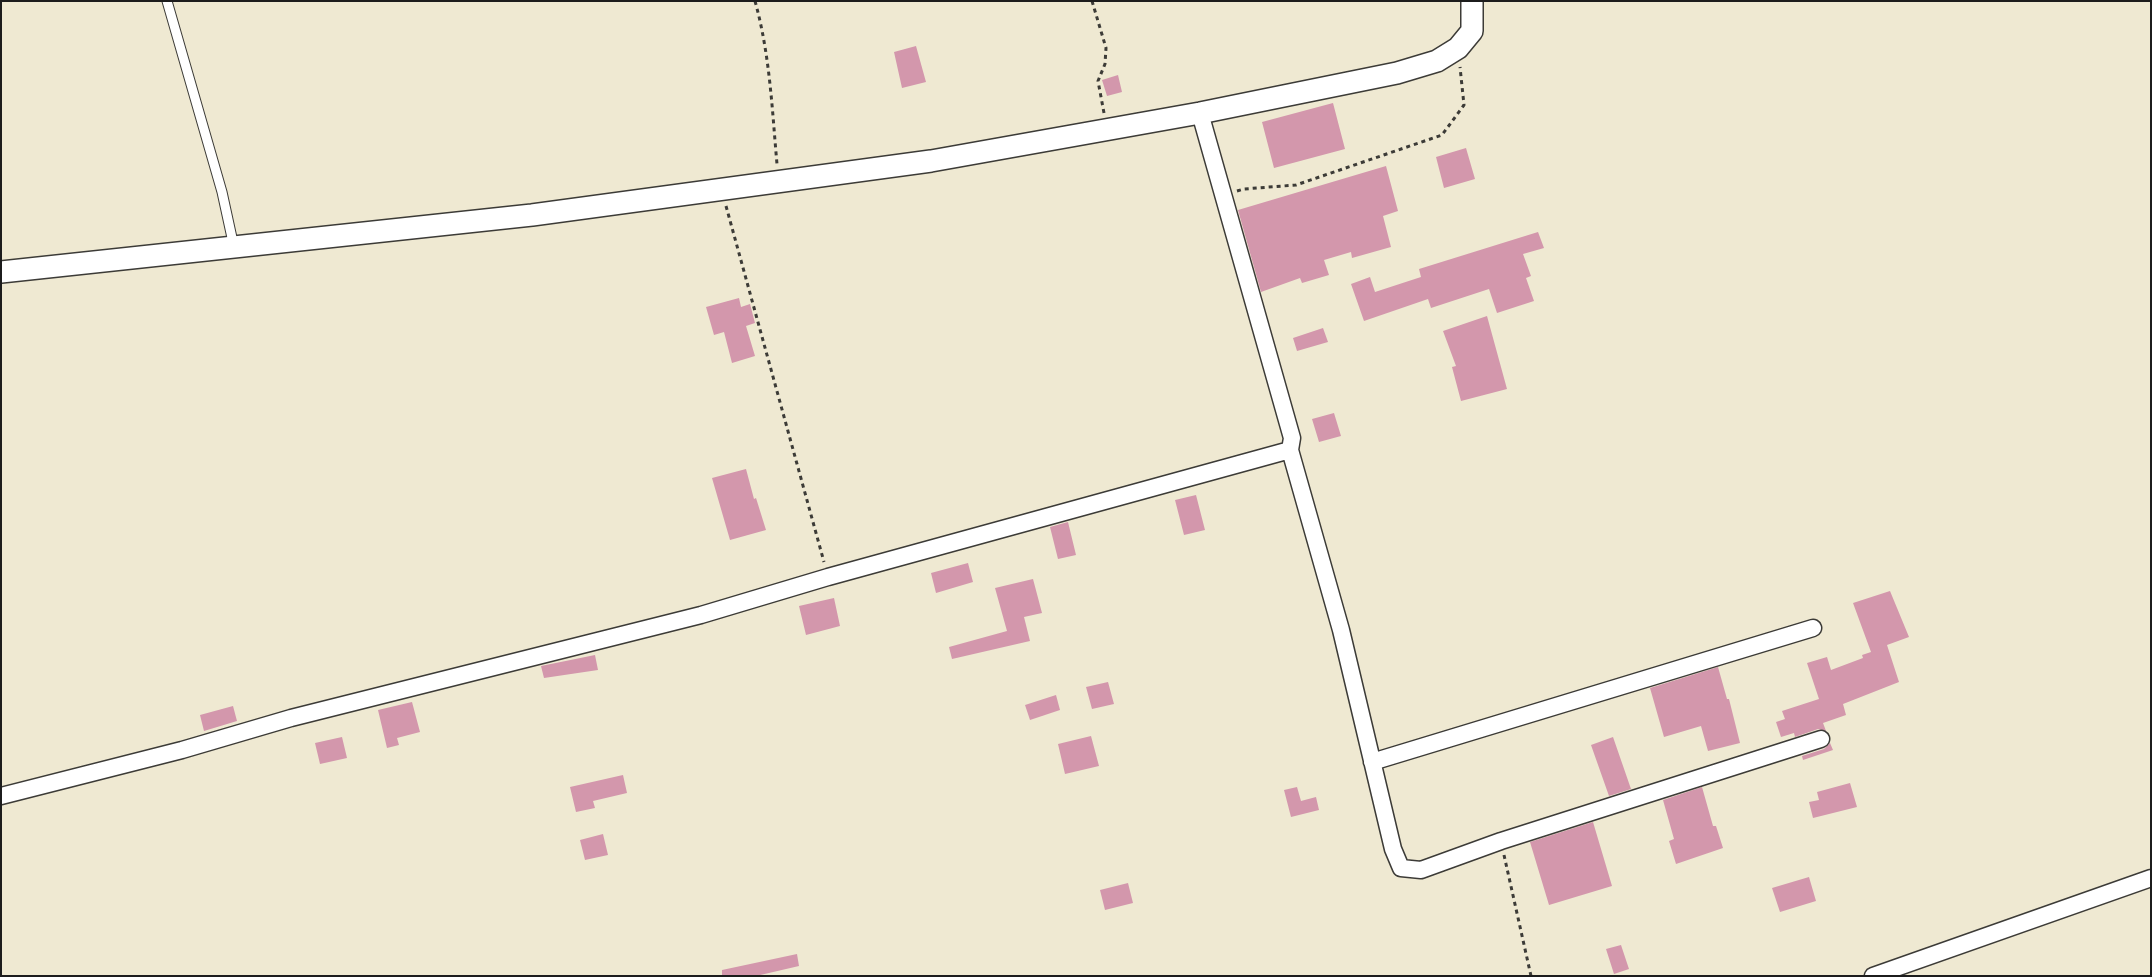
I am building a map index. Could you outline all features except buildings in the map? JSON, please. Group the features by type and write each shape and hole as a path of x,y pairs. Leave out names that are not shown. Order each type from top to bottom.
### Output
{"street":[{"path":"1,272 532,215 722,190 931,161 1106,128 1200,113 1397,72 1436,62 1458,48 1472,31 1472,1"},
{"path":"1200,113 1292,438 1290,450 1341,630 1393,849 1401,868 1421,870 1500,841 1821,740"},
{"path":"1,796 182,750 291,718 701,615 828,577 1290,450"},
{"path":"1372,762 1813,628"},
{"path":"1873,976 2151,878"}],"lane":[{"path":"167,1 222,192 234,247"}],"path":[{"path":"755,1 765,37 773,101 778,182"},
{"path":"1092,1 1106,48 1105,64 1098,81 1106,128"},
{"path":"1223,198 1244,189 1296,185 1442,136 1464,105 1458,48"},
{"path":"722,190 828,577"},
{"path":"1500,841 1531,976"}]}
